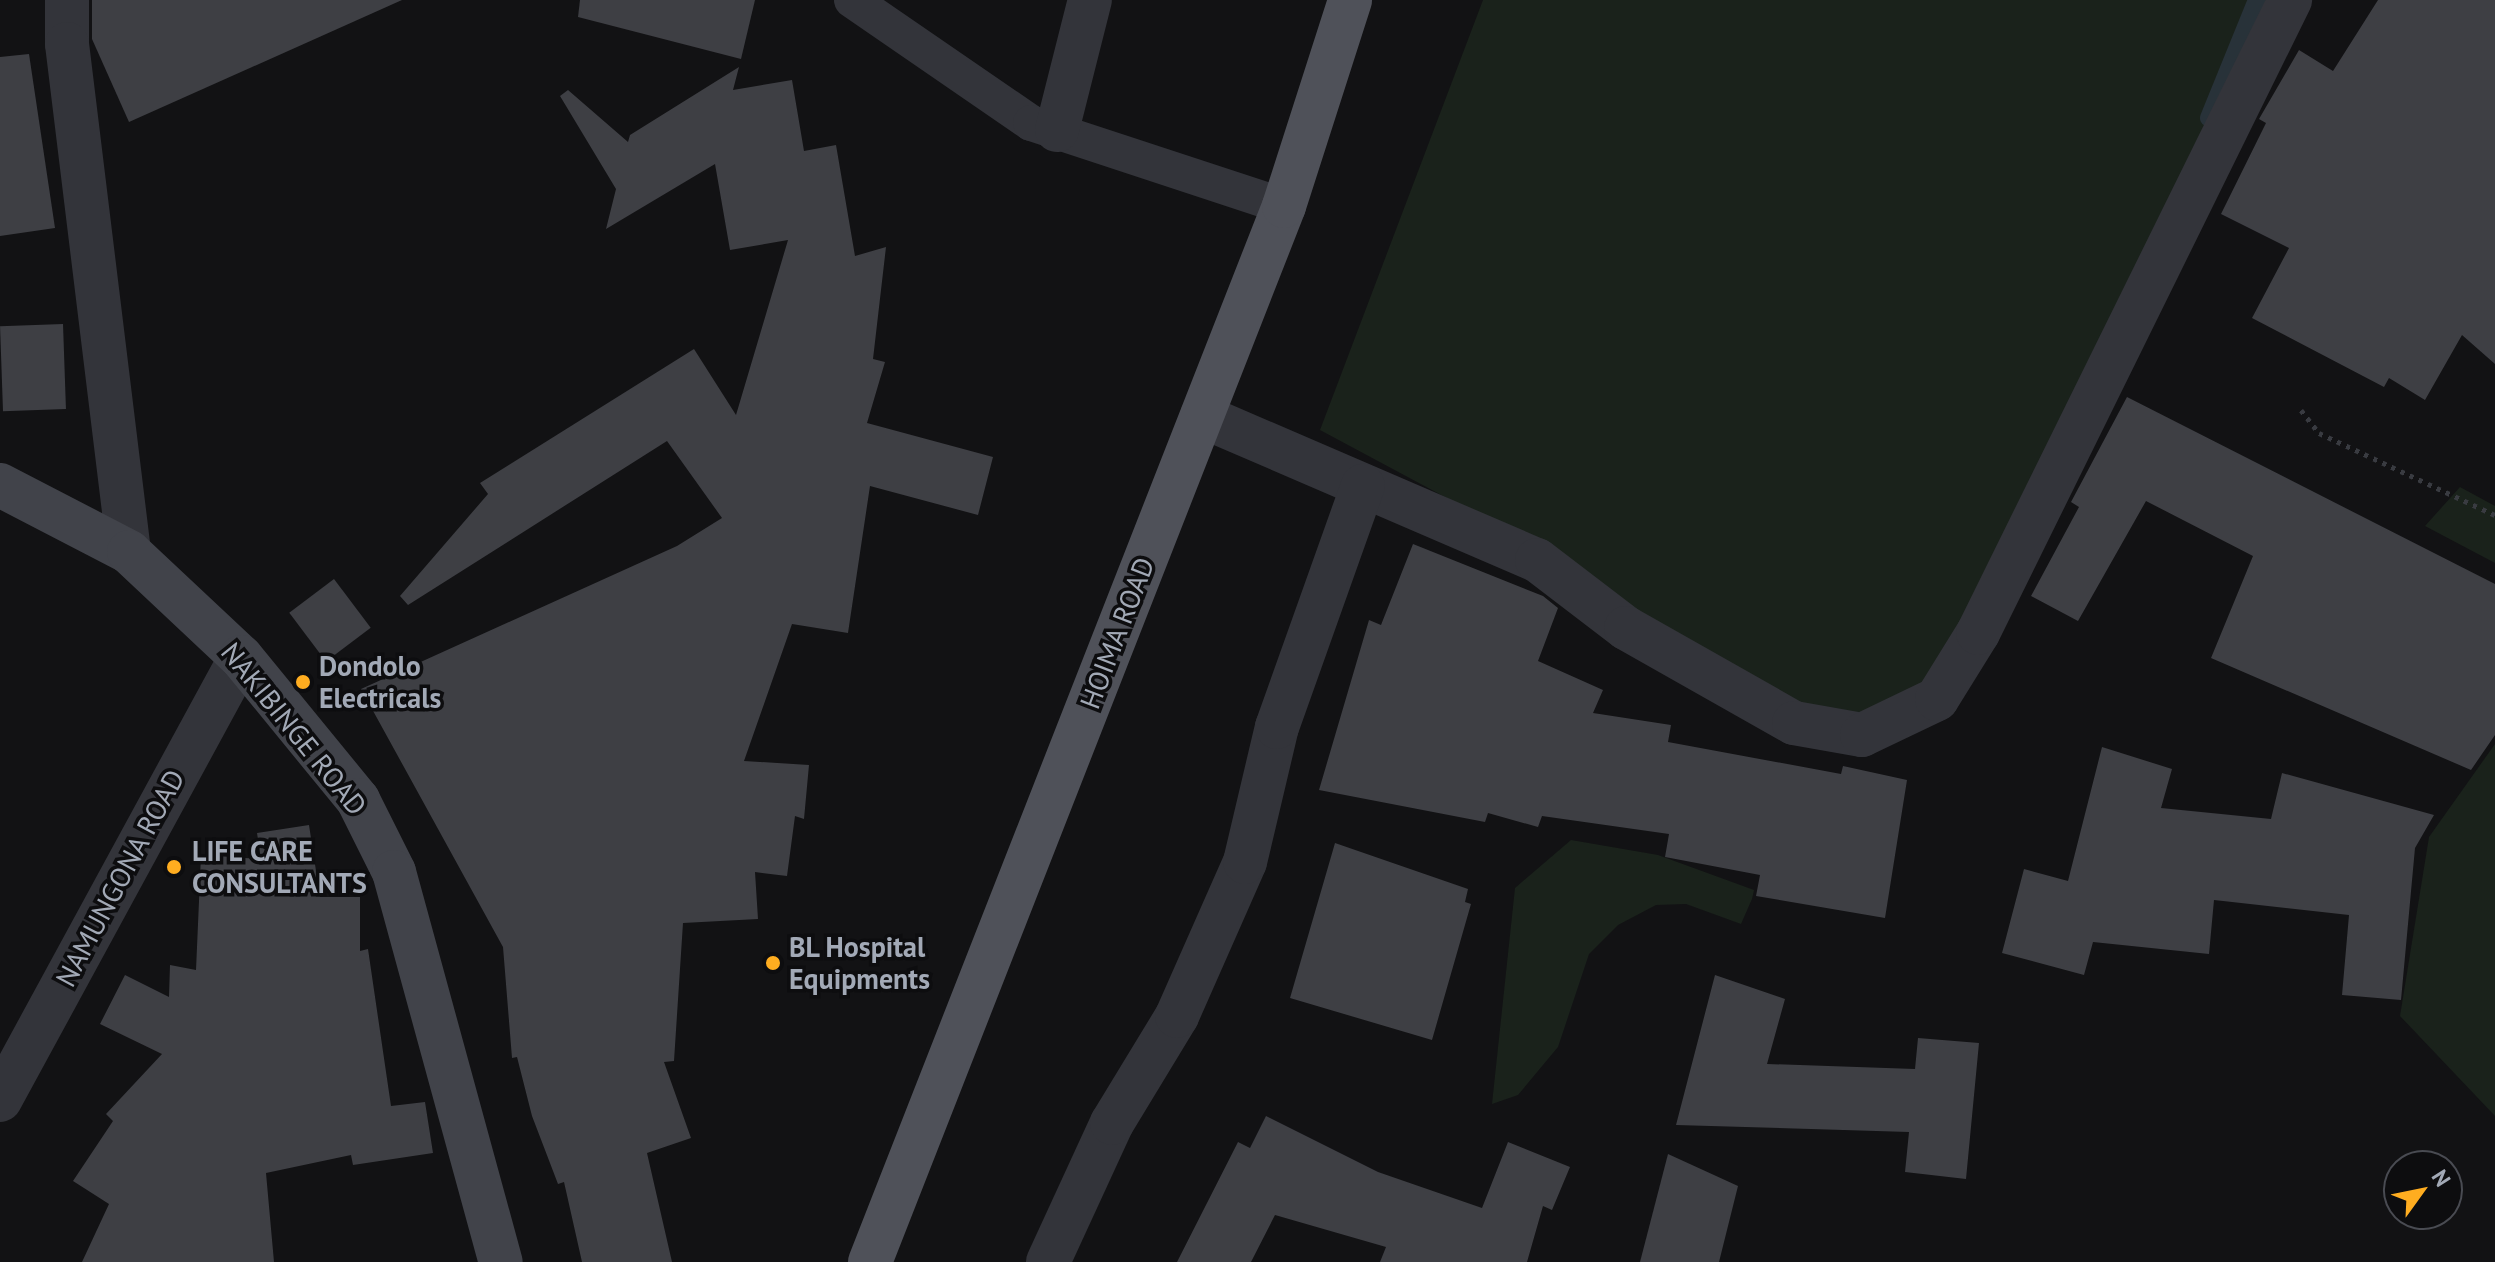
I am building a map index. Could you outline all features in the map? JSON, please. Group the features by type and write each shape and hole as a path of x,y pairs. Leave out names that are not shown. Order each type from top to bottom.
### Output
{"main road":[{"name":"HOIMA ROAD","path":"870,1262 1284,206 1350,0"}],"street":[{"path":"67,0 67,44 129,552"},
{"path":"1057,130 1090,0"},
{"path":"1202,416 1537,560 1626,628 1794,723 1862,735 1937,699 2033,528 2290,0"},
{"name":"NAKIBINGE ROAD","path":"0,485 129,552 241,657 358,800 394,872 501,1262"},
{"path":"1048,1262 1112,1123 1177,1016 1245,862 1277,727 1363,486"},
{"name":"NAMUNGONA ROAD","path":"0,1100 241,657"}],"lane":[{"path":"852,0 1031,123 1284,206"}],"path":[{"path":"2301,410 2319,433 2495,515"}],"shaded area":[{"path":"1483,0 2274,0 1935,674 1878,712 1835,718 1792,708 1516,535 1320,430"},
{"path":"2460,487 2495,506 2495,563 2425,526"},
{"path":"2495,744 2495,1116 2400,1016 2429,837"},
{"path":"1571,840 1658,855 1754,890 1752,899 1741,924 1686,904 1656,905 1618,925 1589,954 1558,1047 1518,1095 1492,1104 1515,888"}],"building":[{"path":"92,0 402,0 129,122 92,39"},
{"path":"580,0 755,0 741,59 578,17"},
{"path":"2378,0 2495,0 2495,364 2462,335 2425,400 2389,378 2384,387 2252,318 2289,248 2221,214 2266,123 2259,119 2299,50 2333,71"},
{"path":"29,54 55,228 0,236 0,57"},
{"path":"739,67 733,90 792,80 804,151 836,145 855,256 886,247 873,359 885,362 867,423 993,457 978,515 870,486 848,633 792,624 744,761 809,765 804,819 795,816 787,876 755,872 758,919 683,923 674,1061 664,1062 691,1138 647,1153 672,1262 582,1262 564,1182 558,1184 532,1116 517,1057 512,1058 503,947 361,689 677,546 722,518 667,441 408,605 400,596 488,494 480,483 694,349 736,415 788,240 730,250 715,164 606,229 616,189 560,96 568,90 628,142 630,135"},
{"path":"63,324 66,409 3,411 0,326"},
{"path":"2127,397 2495,584 2495,735 2471,770 2211,658 2253,556 2146,501 2078,621 2031,596 2079,507 2071,502"},
{"path":"1413,544 1543,596 1558,608 1538,661 1603,690 1593,713 1671,725 1668,742 1841,774 1843,766 1907,780 1885,918 1756,896 1760,875 1665,857 1669,834 1542,816 1538,827 1488,813 1485,822 1319,790 1369,620 1381,625"},
{"path":"334,579 371,628 326,661 289,613"},
{"path":"2102,747 2172,769 2161,808 2271,819 2282,773 2434,815 2415,848 2401,1000 2342,995 2349,915 2214,900 2209,954 2093,942 2084,975 2002,953 2024,869 2068,881"},
{"path":"309,825 320,897 360,897 360,951 368,949 391,1106 425,1102 433,1153 353,1165 351,1155 266,1173 274,1262 82,1262 109,1204 73,1181 113,1121 106,1114 162,1054 100,1024 125,975 169,997 170,965 196,970 201,855 261,859 257,833"},
{"path":"1335,843 1468,889 1465,902 1471,904 1432,1040 1290,998"},
{"path":"1715,975 1785,999 1767,1064 1915,1069 1918,1038 1979,1043 1966,1179 1905,1172 1909,1132 1676,1125"},
{"path":"1266,1116 1378,1172 1482,1208 1508,1142 1570,1167 1552,1210 1543,1206 1527,1262 1380,1262 1386,1247 1275,1215 1251,1262 1177,1262 1238,1142 1250,1148"},
{"path":"1668,1154 1738,1186 1719,1262 1640,1262"}],"waterway":[{"path":"2209,118 2257,0"}],"place":[{"name":"Dondolo Electricals","path":"303,682"},
{"name":"LIFE CARE CONSULTANTS","path":"174,867"},
{"name":"BL Hospital Equipments","path":"773,963"}]}
